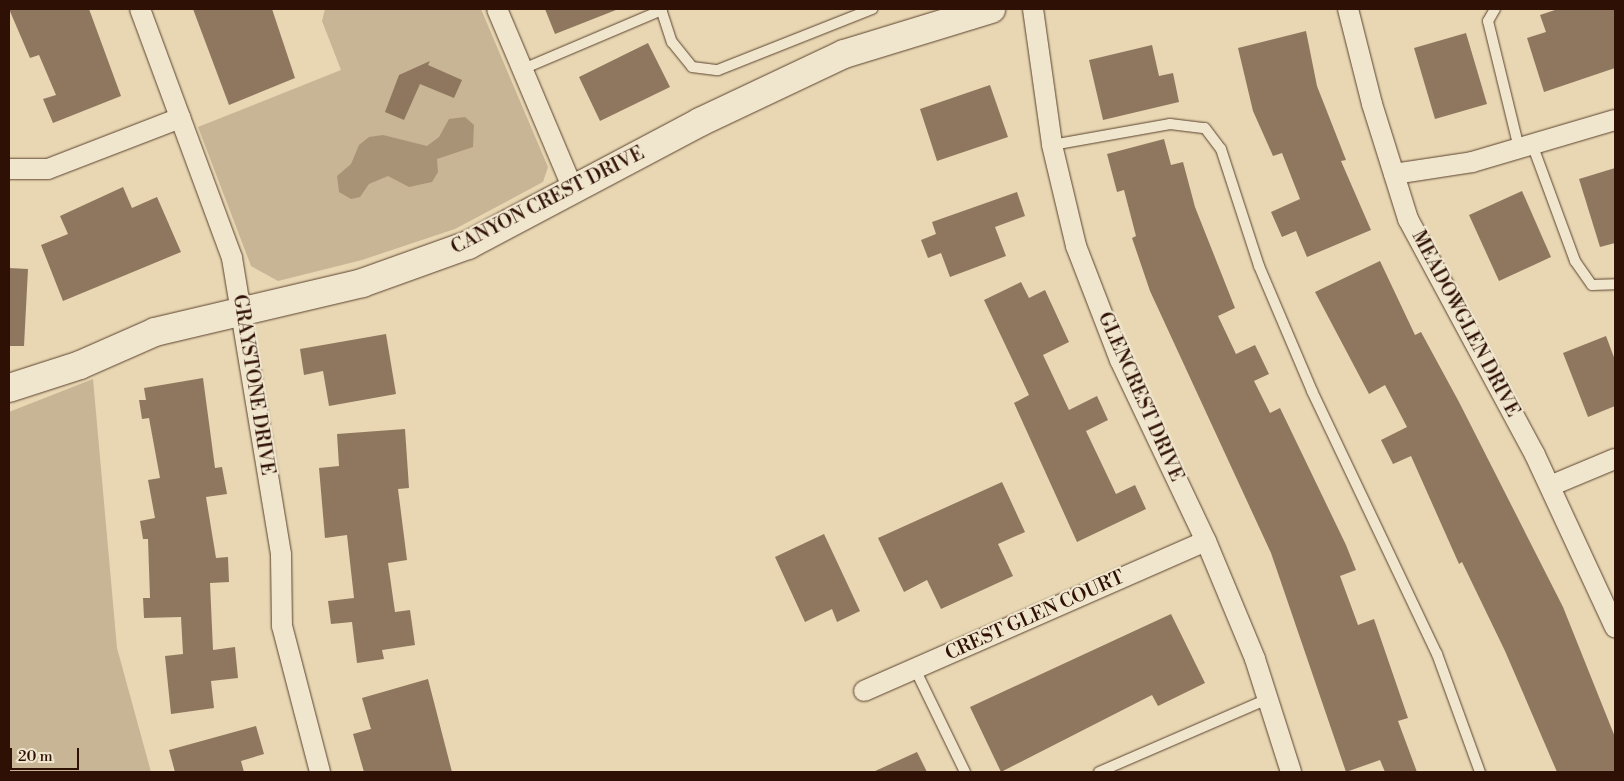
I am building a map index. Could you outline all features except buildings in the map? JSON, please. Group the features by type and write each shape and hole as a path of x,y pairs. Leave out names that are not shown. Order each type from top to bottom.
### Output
{"street":[{"name":"GRAYSTONE DRIVE","path":"140,9 232,258 281,555 282,626 320,772"},
{"path":"497,9 574,191"},
{"name":"CANYON CREST DRIVE","path":"9,388 80,365 156,332 362,282 468,245 574,191 700,122 844,54 991,9"},
{"name":"GLENCREST DRIVE","path":"1033,9 1052,145 1076,246 1120,360 1206,541 1268,699 1292,772"},
{"name":"MEADOWGLEN DRIVE","path":"1348,9 1408,219 1550,486 1615,627"},
{"path":"9,169 48,169 180,118"},
{"path":"1394,174 1472,162 1615,120"},
{"path":"1550,486 1615,458"},
{"name":"CREST GLEN COURT","path":"864,691 1206,541"}],"lane":[{"path":"523,69 661,10 672,42 692,67 718,70 872,9"},
{"path":"1495,9 1488,21 1526,146 1575,261 1592,285 1615,284"},
{"path":"1052,145 1170,124 1205,128 1221,149 1259,266 1312,391 1437,654 1480,772"},
{"path":"915,669 965,772"},
{"path":"1099,772 1268,699"}],"shaded area":[{"path":"325,9 481,9 548,167 543,182 455,229 362,260 278,281 251,266 198,127 341,70 322,21"},
{"path":"465,117 474,125 473,147 437,159 438,172 432,182 409,187 388,176 369,184 360,197 351,199 339,192 337,176 351,164 359,145 369,137 383,135 427,146 439,137 449,119"},
{"path":"93,379 117,648 151,772 9,772 9,412"}]}
